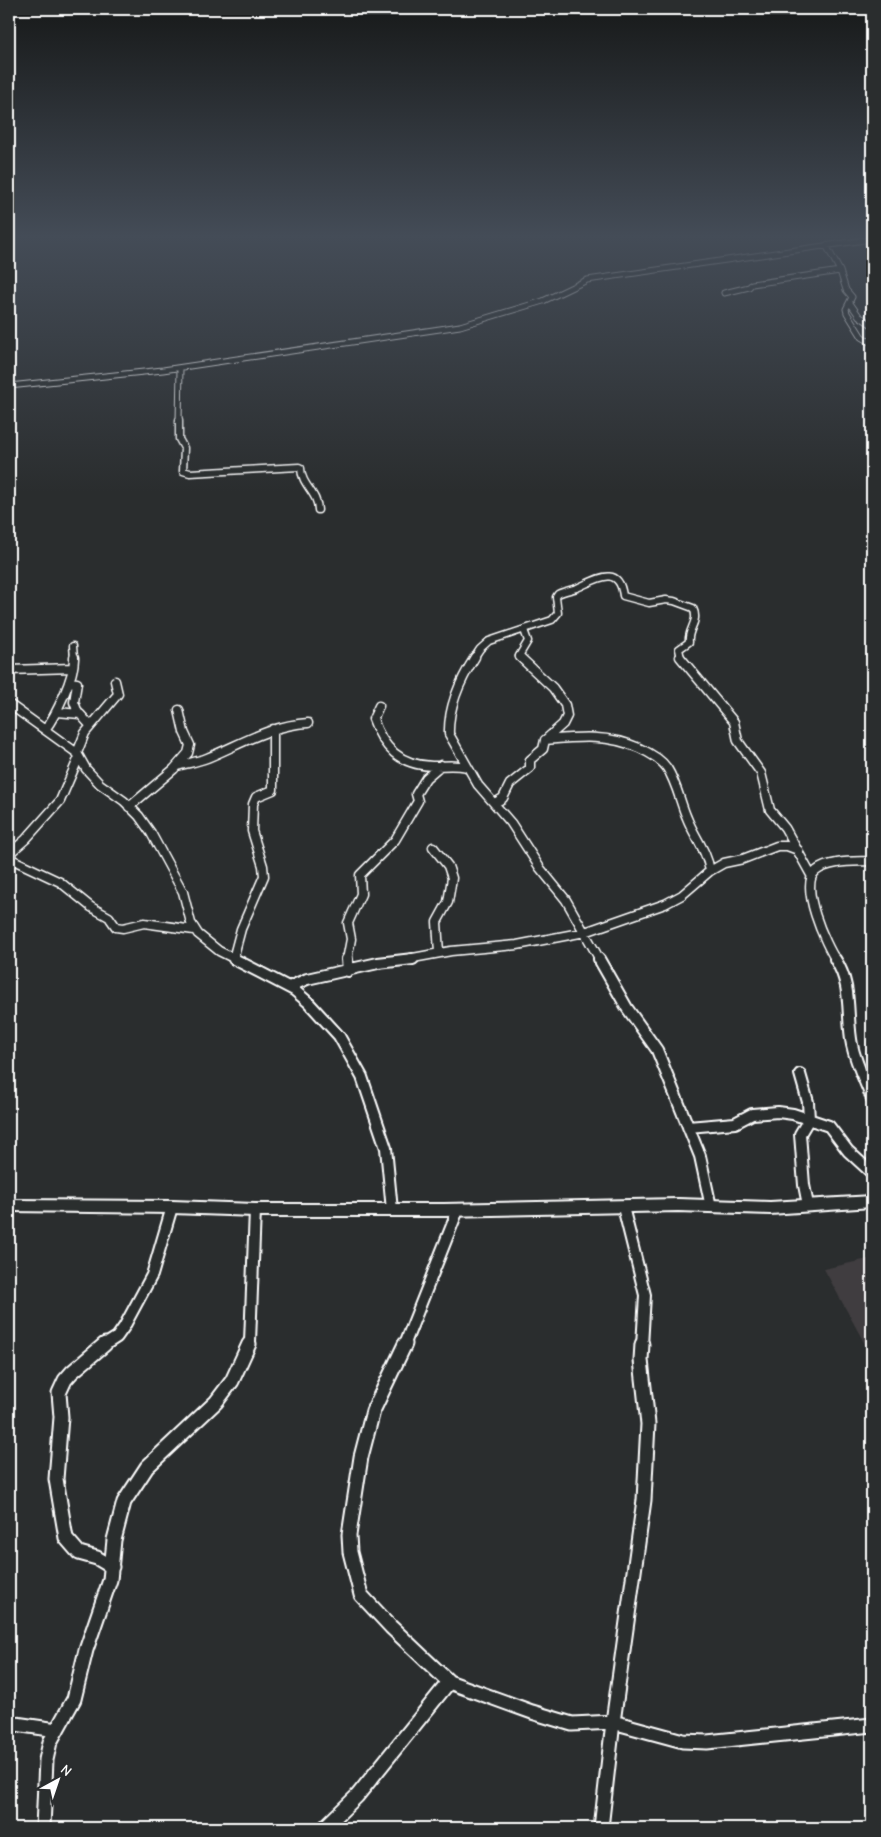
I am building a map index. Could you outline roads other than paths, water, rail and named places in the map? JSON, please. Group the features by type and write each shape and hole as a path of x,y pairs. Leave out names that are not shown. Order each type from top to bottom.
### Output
{"street":[{"path":"9,386 180,368 460,326 478,321"},
{"path":"851,321 862,337 872,343"},
{"path":"180,368 179,439 184,448 183,471 190,473 299,467 302,468 302,477 307,486 318,499 318,510"},
{"path":"711,1207 700,1156 657,1050 627,1008 566,900 540,868 495,803 478,785 448,728 454,700 460,686 485,643 556,617 558,613 556,597 558,594 603,576 616,580 622,586 623,596 627,598 649,603 666,600 674,601 693,608 697,618 696,623 688,638 689,642 679,649 679,656 734,722 738,741 761,773 770,810 785,828 811,875 811,892 822,934 844,975 849,997 852,1039 859,1069 872,1099"},
{"path":"495,803 503,798 510,784 530,768 530,760 542,749 545,740 563,724 567,716 565,705 553,688 519,656 528,642 524,630"},
{"path":"45,730 53,721 57,712 56,709 69,682 73,646"},
{"path":"9,670 72,668"},
{"path":"114,681 118,694 110,707 89,724 81,736 78,755 60,801 9,856 60,882 91,908 109,917 116,927 123,928 144,923 194,930"},
{"path":"69,682 77,684 74,702 78,713"},
{"path":"9,704 78,755 86,769 100,784 129,807 151,833 183,892 194,930 205,941 233,959 289,987 308,1002 339,1036 362,1077 386,1148 392,1210"},
{"path":"379,706 373,719 377,730 388,748 404,762 441,766 453,764 467,767"},
{"path":"129,807 142,793 177,766 190,748 184,729 183,716 179,710"},
{"path":"57,712 78,713 89,724"},
{"path":"177,766 210,757 273,729 290,724 308,723"},
{"path":"233,959 242,929 264,876 251,824 253,804 256,797 273,790 273,729"},
{"path":"545,740 589,735 618,740 628,742 662,762 672,776 689,824 710,862 710,871"},
{"path":"348,971 347,958 351,939 348,923 361,894 360,875 395,840 418,801 416,794 421,784 427,775 441,766"},
{"path":"289,987 307,979 348,971 378,962 414,959 439,953 517,945 585,932 665,904 698,883 710,871 724,863 743,858 772,846 784,846 798,850"},
{"path":"433,847 453,874 450,896 438,919 439,953"},
{"path":"811,875 821,867 872,861"},
{"path":"800,1074 808,1102 809,1119 800,1134 804,1185 808,1205"},
{"path":"688,1127 735,1123 752,1114 778,1112 793,1114 829,1126 848,1151 872,1173"},
{"path":"9,1206 172,1207 254,1210 458,1210 678,1204 711,1207 770,1208 872,1201"},
{"path":"112,1567 97,1558 79,1553 66,1538 56,1479 61,1418 59,1393 65,1380 72,1372 104,1345 117,1337 124,1327 152,1274 172,1207"},
{"path":"601,1828 613,1722 644,1500 648,1424 641,1360 645,1294 623,1207"},
{"path":"43,1828 46,1760 50,1742 74,1700 86,1650 102,1606 112,1567 114,1540 124,1502 135,1483 147,1468 216,1402 232,1381 250,1342 254,1210"},
{"path":"458,1210 404,1346 373,1411 361,1457 350,1534 350,1552 361,1595 391,1627 449,1682 532,1712 572,1724 613,1722 683,1741 706,1742 872,1725"},
{"path":"324,1828 357,1796 449,1682"},
{"path":"9,1723 57,1730"}]}
